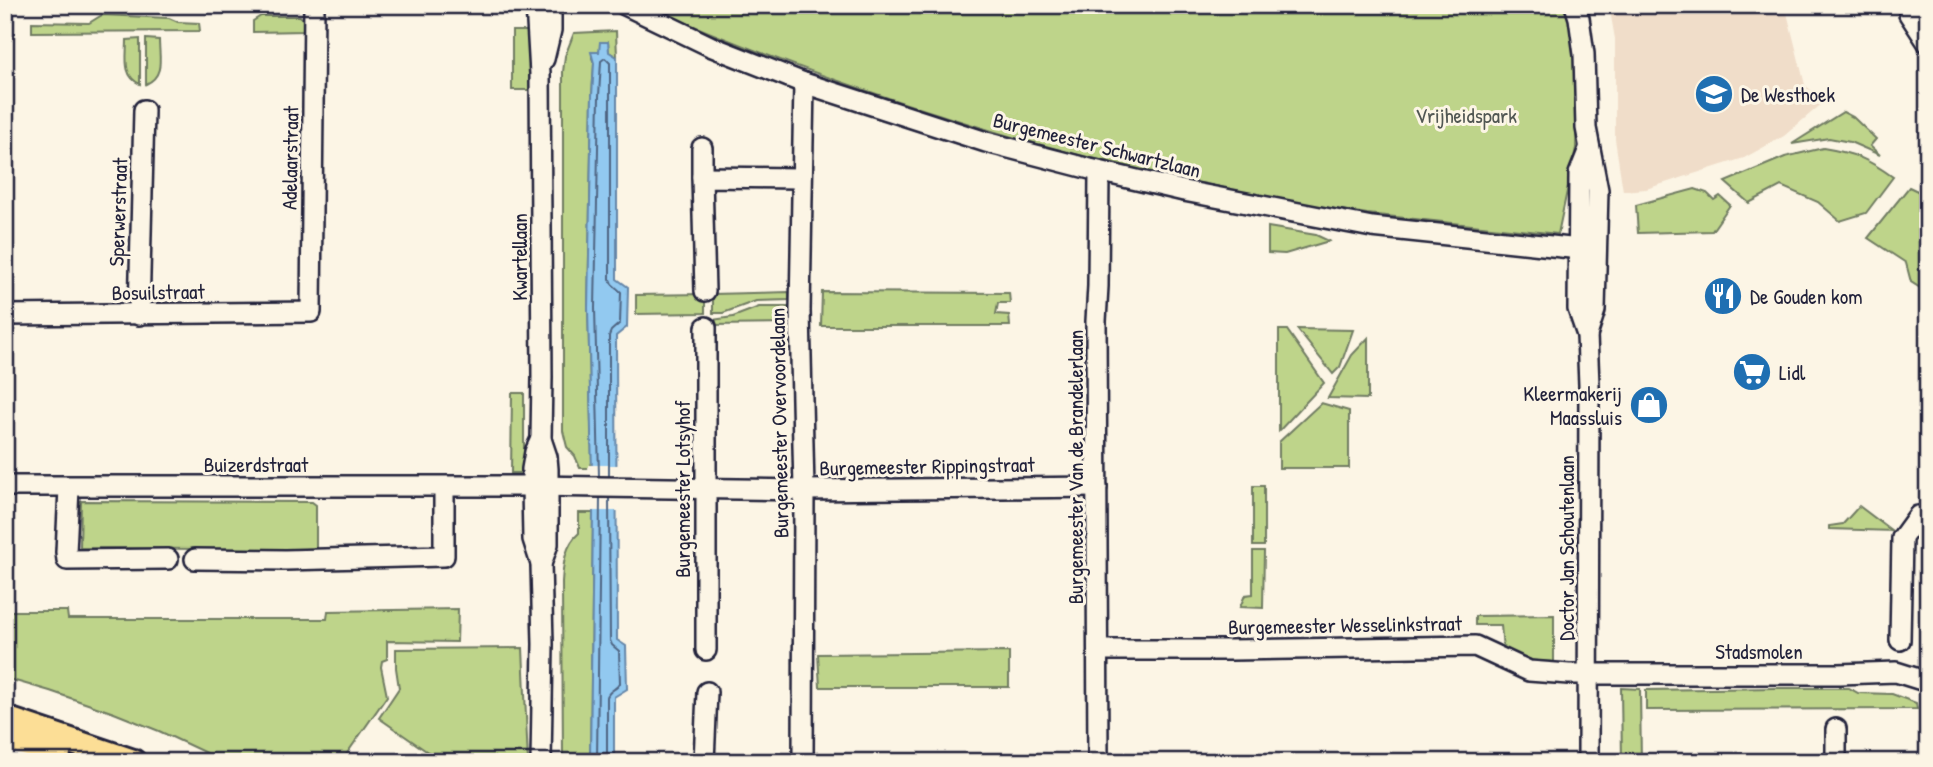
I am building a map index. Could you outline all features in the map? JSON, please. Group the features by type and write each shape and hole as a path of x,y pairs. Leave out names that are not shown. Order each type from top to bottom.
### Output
{"main road":[{"path":"16,737 82,762"},
{"path":"16,737 133,762"}],"street":[{"name":"Adelaarstraat","path":"311,312 314,5"},
{"name":"Kwartellaan","path":"536,5 540,74 542,364 541,439 532,469 540,487 533,539 541,564 541,762"},
{"name":"Kwartellaan","path":"540,74 551,30 551,5"},
{"name":"Burgemeester Schwartzlaan","path":"625,5 710,46 804,83 986,142 1099,172 1372,227 1580,249"},
{"name":"Doctor Jan Schoutenlaan","path":"1575,5 1584,54 1588,149 1595,170 1598,201 1595,310 1587,335"},
{"path":"1912,5 1909,14 1928,43"},
{"name":"Burgemeester Overvoordelaan","path":"803,762 804,490 800,311 804,83"},
{"name":"Sperwerstraat","path":"139,315 144,110"},
{"path":"702,148 705,291"},
{"name":"Doctor Jan Schoutenlaan","path":"1588,149 1579,174 1578,309 1587,335 1589,407 1588,762"},
{"name":"Burgemeester Van de Brandelerlaan","path":"1098,762 1096,321 1099,172"},
{"path":"702,177 802,178"},
{"name":"Bosuilstraat","path":"5,316 311,312"},
{"name":"Burgemeester Lotsyhof","path":"706,327 706,650"},
{"name":"Buizerdstraat","path":"5,486 540,487"},
{"path":"195,559 285,561 444,556 444,486"},
{"name":"Burgemeester Rippingstraat","path":"540,487 804,490 1097,487"},
{"path":"69,488 67,561 168,559"},
{"path":"1900,640 1902,538 1917,516"},
{"name":"Burgemeester Wesselinkstraat","path":"1098,650 1475,646 1529,671 1588,674"},
{"name":"Stadsmolen","path":"1588,674 1896,672 1928,682"},
{"path":"704,762 707,692"},
{"path":"1836,729 1836,762"}],"shaded area":[{"name":"De Westhoek","path":"1609,5 1785,5 1805,85 1824,102 1784,136 1744,158 1646,189 1623,191 1615,139 1615,39"}],"green space":[{"name":"Vrijheidspark","path":"650,5 1563,5 1578,44 1576,148 1558,234 1367,214 1303,204 1111,165 1110,162 1017,138 788,63 687,23"},
{"path":"102,15 169,18 178,22 199,23 200,31 32,32 32,22 89,23"},
{"path":"261,16 300,16 305,22 305,31 253,32 253,21"},
{"path":"512,31 530,31 530,90 512,90"},
{"path":"616,31 617,57 609,52 608,42 599,52 592,52 594,63 588,308 592,462 590,468 580,468 567,447 563,431 563,72 565,56 574,33"},
{"path":"140,39 140,84 130,76 126,59 127,40"},
{"path":"146,39 159,40 160,59 156,76 146,84"},
{"path":"1843,112 1853,117 1876,139 1870,146 1880,155 1850,142 1829,138 1792,144"},
{"path":"1823,148 1860,158 1893,177 1866,213 1840,221 1818,202 1781,186 1749,203 1725,182 1785,157"},
{"path":"1909,187 1928,196 1928,293 1911,282 1906,263 1868,238"},
{"path":"1695,189 1707,193 1714,200 1720,196 1730,205 1712,231 1638,233 1636,205"},
{"path":"1268,227 1316,235 1329,241 1285,254 1268,253"},
{"path":"789,292 789,300 756,301 723,313 713,313 713,294"},
{"path":"822,292 1009,293 1010,303 998,303 996,314 1009,315 1010,326 821,326"},
{"path":"705,294 705,313 636,314 636,295"},
{"path":"759,307 788,307 789,324 712,325 712,320 733,317"},
{"path":"1297,329 1353,330 1340,367 1333,374"},
{"path":"1279,330 1287,330 1324,383 1279,431"},
{"path":"1368,338 1368,399 1328,398 1352,355"},
{"path":"512,393 524,393 524,473 511,473"},
{"path":"1321,403 1349,411 1349,468 1279,468 1279,442"},
{"path":"1253,486 1264,486 1264,546 1253,546"},
{"path":"81,501 312,502 316,505 316,550 80,548"},
{"path":"1859,506 1892,531 1829,529 1829,526 1843,524"},
{"path":"579,513 593,513 590,762 563,762 562,582 568,549 579,533"},
{"path":"1253,551 1264,551 1263,608 1240,607 1245,595 1253,594"},
{"path":"458,609 457,642 387,641 387,659 382,661 381,667 387,696 341,762 225,762 114,713 5,678 5,611 67,611 68,619 327,619 328,611"},
{"path":"1554,615 1554,662 1534,661 1503,650 1501,625 1475,625 1475,616"},
{"path":"523,648 528,762 442,762 379,718 399,688 396,649"},
{"path":"1009,652 1009,687 820,687 818,654"},
{"path":"1621,688 1640,689 1641,762 1622,762"},
{"path":"1849,688 1858,693 1892,694 1916,703 1917,709 1646,710 1646,690"}],"water":[{"path":"600,42 608,42 609,52 617,57 617,279 628,287 627,327 616,336 617,640 626,646 627,689 614,697 614,762 590,762 593,513 588,308 594,63 591,52 599,52"}],"pier":[{"path":"588,465 620,465 619,511 590,511"}],"place":[{"name":"De Westhoek","path":"1714,94"},
{"name":"De Gouden kom","path":"1723,296"},
{"name":"Lidl","path":"1752,372"},
{"name":"Kleermakerij Maassluis","path":"1649,405"}]}
